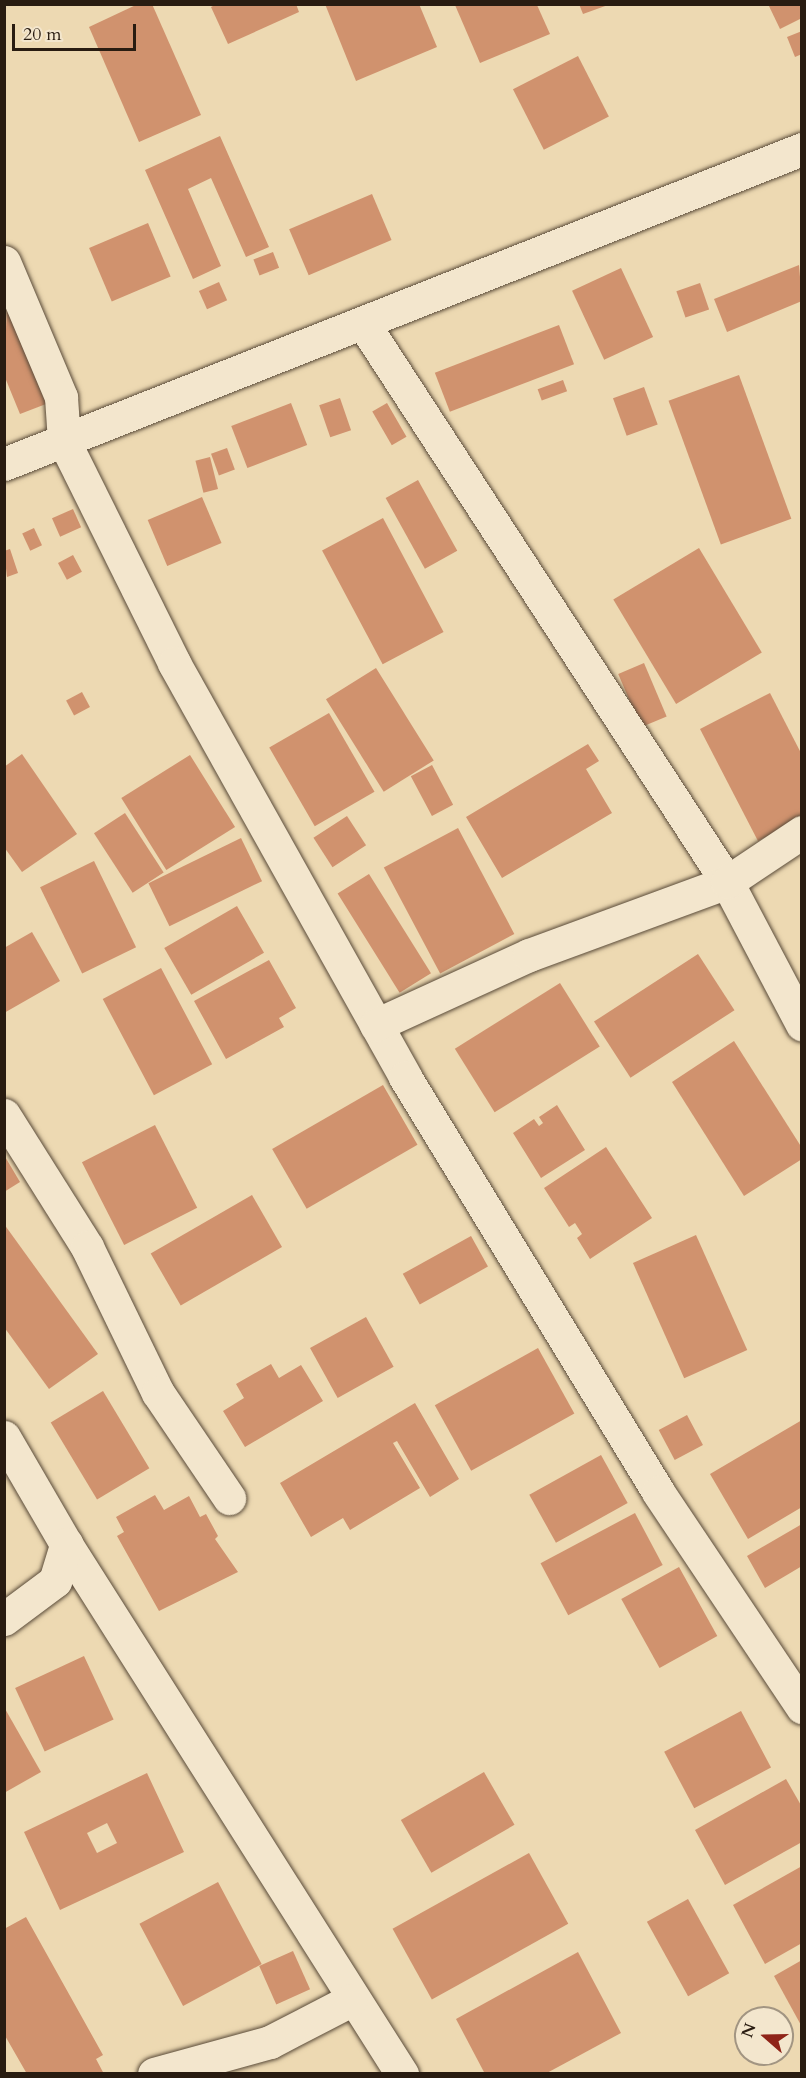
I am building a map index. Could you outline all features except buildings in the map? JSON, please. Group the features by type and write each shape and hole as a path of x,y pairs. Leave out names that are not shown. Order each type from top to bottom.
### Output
{"street":[{"path":"4,464 801,148"},
{"path":"4,262 61,397 64,441 174,663 376,1025 658,1492 801,1707"},
{"path":"363,323 727,882 801,1024"},
{"path":"376,1025 529,955 727,882 801,832"},
{"path":"4,1115 87,1247 158,1393 229,1497"},
{"path":"4,1437 66,1544 351,2000 402,2073"},
{"path":"4,1619 56,1581 66,1544"},
{"path":"154,2073 270,2042 351,2000"}]}
